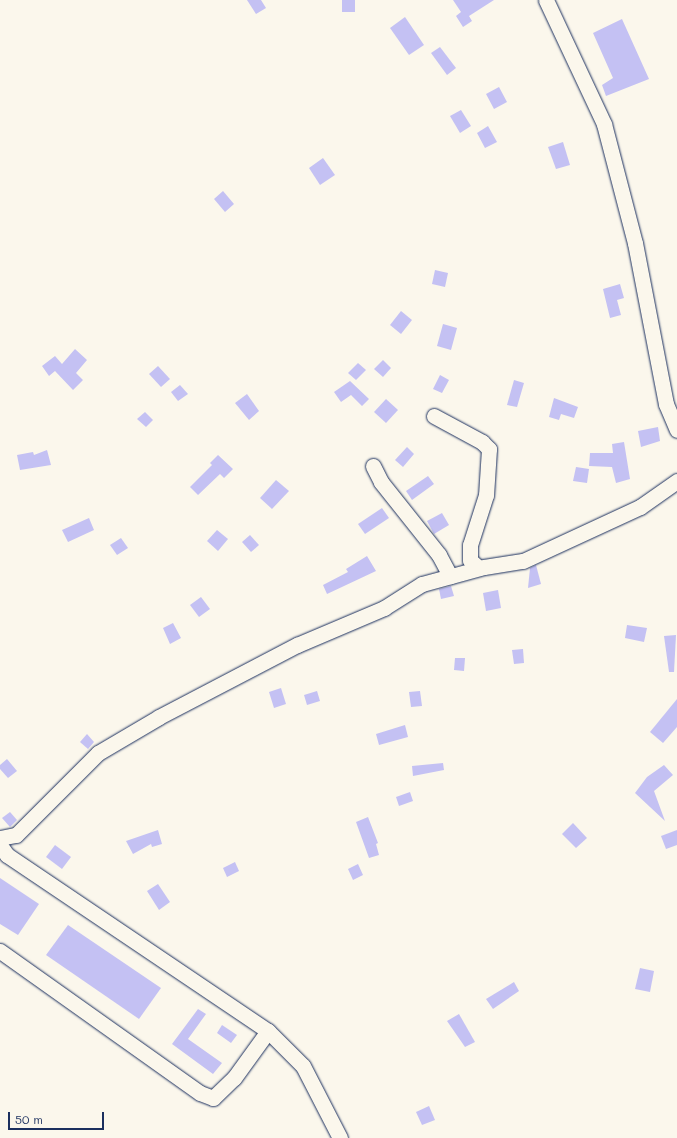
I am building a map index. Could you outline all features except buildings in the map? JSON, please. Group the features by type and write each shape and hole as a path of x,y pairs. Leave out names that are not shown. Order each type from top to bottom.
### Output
{"street":[{"path":"546,0 604,124 635,243 666,404 677,430"},
{"path":"434,416 482,442 488,450 486,495 470,545 470,560 479,568"},
{"path":"373,466 381,482 439,555 450,576"},
{"path":"0,838 16,835 98,753 159,717 298,645 384,608 422,584 479,568 523,560 640,507 677,481"},
{"path":"0,845 7,855 268,1031 302,1066 340,1138"},
{"path":"0,951 200,1093 213,1098 234,1078 268,1031"}]}
